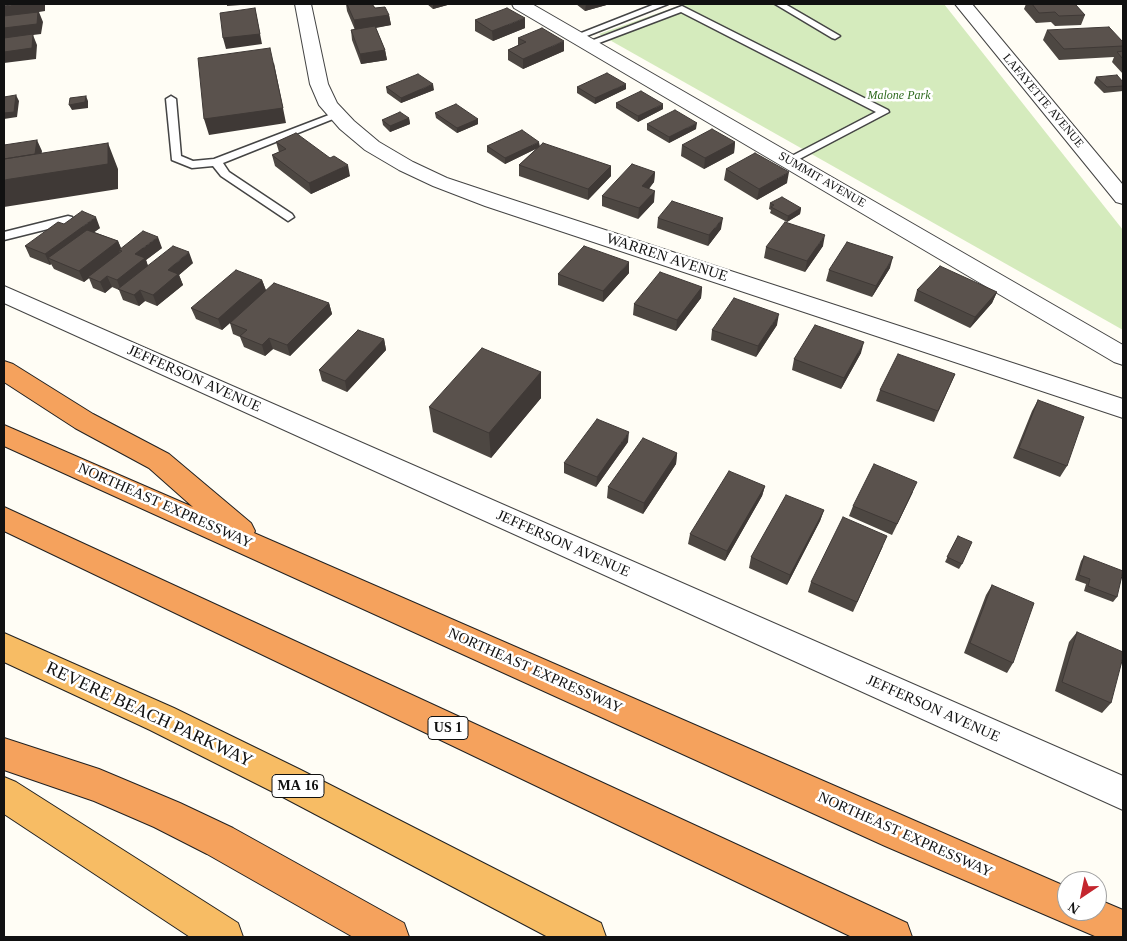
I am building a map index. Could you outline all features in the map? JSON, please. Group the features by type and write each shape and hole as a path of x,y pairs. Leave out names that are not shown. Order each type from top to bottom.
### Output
{"highway":[{"path":"4,370 84,421 159,461 262,550"},
{"name":"NORTHEAST EXPRESSWAY","path":"4,435 880,825 1057,902"},
{"name":"US 1","path":"4,518 893,937"},
{"name":"REVERE BEACH PARKWAY","path":"4,647 162,719 289,782 587,937"},
{"path":"4,754 99,786 167,815 253,860 390,937"},
{"path":"4,794 224,937"},
{"path":"1104,921 1123,929"}],"street":[{"name":"WARREN AVENUE","path":"303,4 319,84 329,105 338,116 372,146 406,166 440,182 1123,409"},
{"name":"SUMMIT AVENUE","path":"520,4 1123,356"},
{"name":"LAFAYETTE AVENUE","path":"963,4 1123,198"},
{"name":"JEFFERSON AVENUE","path":"4,294 1123,793"}],"lane":[{"path":"582,40 663,4"},
{"path":"779,4 835,36"},
{"path":"582,40 638,25 682,9 884,112 790,161"},
{"path":"171,99 176,158 192,165 216,162 338,116"},
{"path":"216,162 225,174 288,217"},
{"path":"4,236 68,220"}],"green space":[{"name":"Malone Park","path":"684,4 944,4 1123,230 1123,330 599,34"}],"building":[{"path":"347,4 372,4 375,8 385,7 389,15 354,20"},
{"path":"1032,4 1075,4 1085,15 1059,16 1055,12 1039,13"},
{"path":"255,8 260,34 223,38 220,13"},
{"path":"507,8 525,18 492,31 475,20"},
{"path":"38,12 37,24 4,28 4,16"},
{"path":"375,26 385,50 360,54 351,30"},
{"path":"1109,27 1123,42 1123,46 1064,49 1047,30"},
{"path":"542,28 564,41 523,59 508,50 526,42 518,38"},
{"path":"33,34 32,48 4,52 4,38"},
{"path":"270,48 283,108 204,119 198,58"},
{"path":"1123,51 1123,59 1117,52"},
{"path":"607,73 626,84 595,98 577,87"},
{"path":"418,74 433,84 401,98 386,87"},
{"path":"1117,75 1123,82 1123,86 1107,87 1096,77"},
{"path":"641,91 663,104 638,116 616,103"},
{"path":"16,95 14,112 4,113 4,97"},
{"path":"86,96 85,102 69,105 70,98"},
{"path":"456,104 478,119 457,128 435,113"},
{"path":"675,110 697,123 669,137 647,124"},
{"path":"400,112 409,118 390,126 382,120"},
{"path":"712,129 735,142 705,158 682,145"},
{"path":"522,130 539,142 505,158 487,146"},
{"path":"296,133 330,158 334,156 348,165 309,183 272,155 286,149 276,142"},
{"path":"37,140 35,154 4,159 4,145"},
{"path":"108,143 108,164 4,180 4,159"},
{"path":"543,143 611,166 588,189 519,165"},
{"path":"755,153 789,172 759,189 726,169"},
{"path":"632,164 655,172 642,186 655,191 639,208 602,196"},
{"path":"782,197 801,208 788,216 771,207 774,205 770,203"},
{"path":"672,201 723,218 709,235 658,218"},
{"path":"82,211 96,217 45,254 25,246 58,222 64,224"},
{"path":"785,222 825,235 807,261 766,247"},
{"path":"87,230 118,241 79,271 48,258"},
{"path":"143,231 158,237 135,254 145,258 117,280 107,276 100,282 88,277 122,251 119,250"},
{"path":"847,242 893,257 876,286 829,270"},
{"path":"173,246 189,252 168,270 178,274 153,295 140,290 134,295 118,289"},
{"path":"584,246 629,262 603,291 558,274"},
{"path":"940,266 997,292 975,317 917,290"},
{"path":"236,270 262,280 218,319 191,308"},
{"path":"660,272 702,287 677,320 634,304"},
{"path":"274,283 329,303 287,345 269,338 262,345 240,336 247,330 230,323"},
{"path":"734,298 779,314 758,346 712,330"},
{"path":"815,325 864,342 844,378 794,359"},
{"path":"358,330 384,339 345,381 319,370"},
{"path":"482,348 541,372 489,433 429,407"},
{"path":"898,354 955,374 938,411 880,390"},
{"path":"1038,400 1084,417 1067,466 1019,448"},
{"path":"597,419 629,432 597,477 564,463"},
{"path":"643,438 677,453 644,503 608,487"},
{"path":"874,464 917,482 897,524 853,506"},
{"path":"729,471 765,486 727,551 690,534"},
{"path":"786,495 824,510 790,575 751,557"},
{"path":"843,517 887,536 857,602 811,582"},
{"path":"958,536 972,542 962,564 947,557"},
{"path":"1084,556 1123,571 1117,597 1088,586 1090,579 1079,575"},
{"path":"992,585 1034,603 1013,663 970,643"},
{"path":"1077,632 1123,652 1111,703 1062,682"}]}
